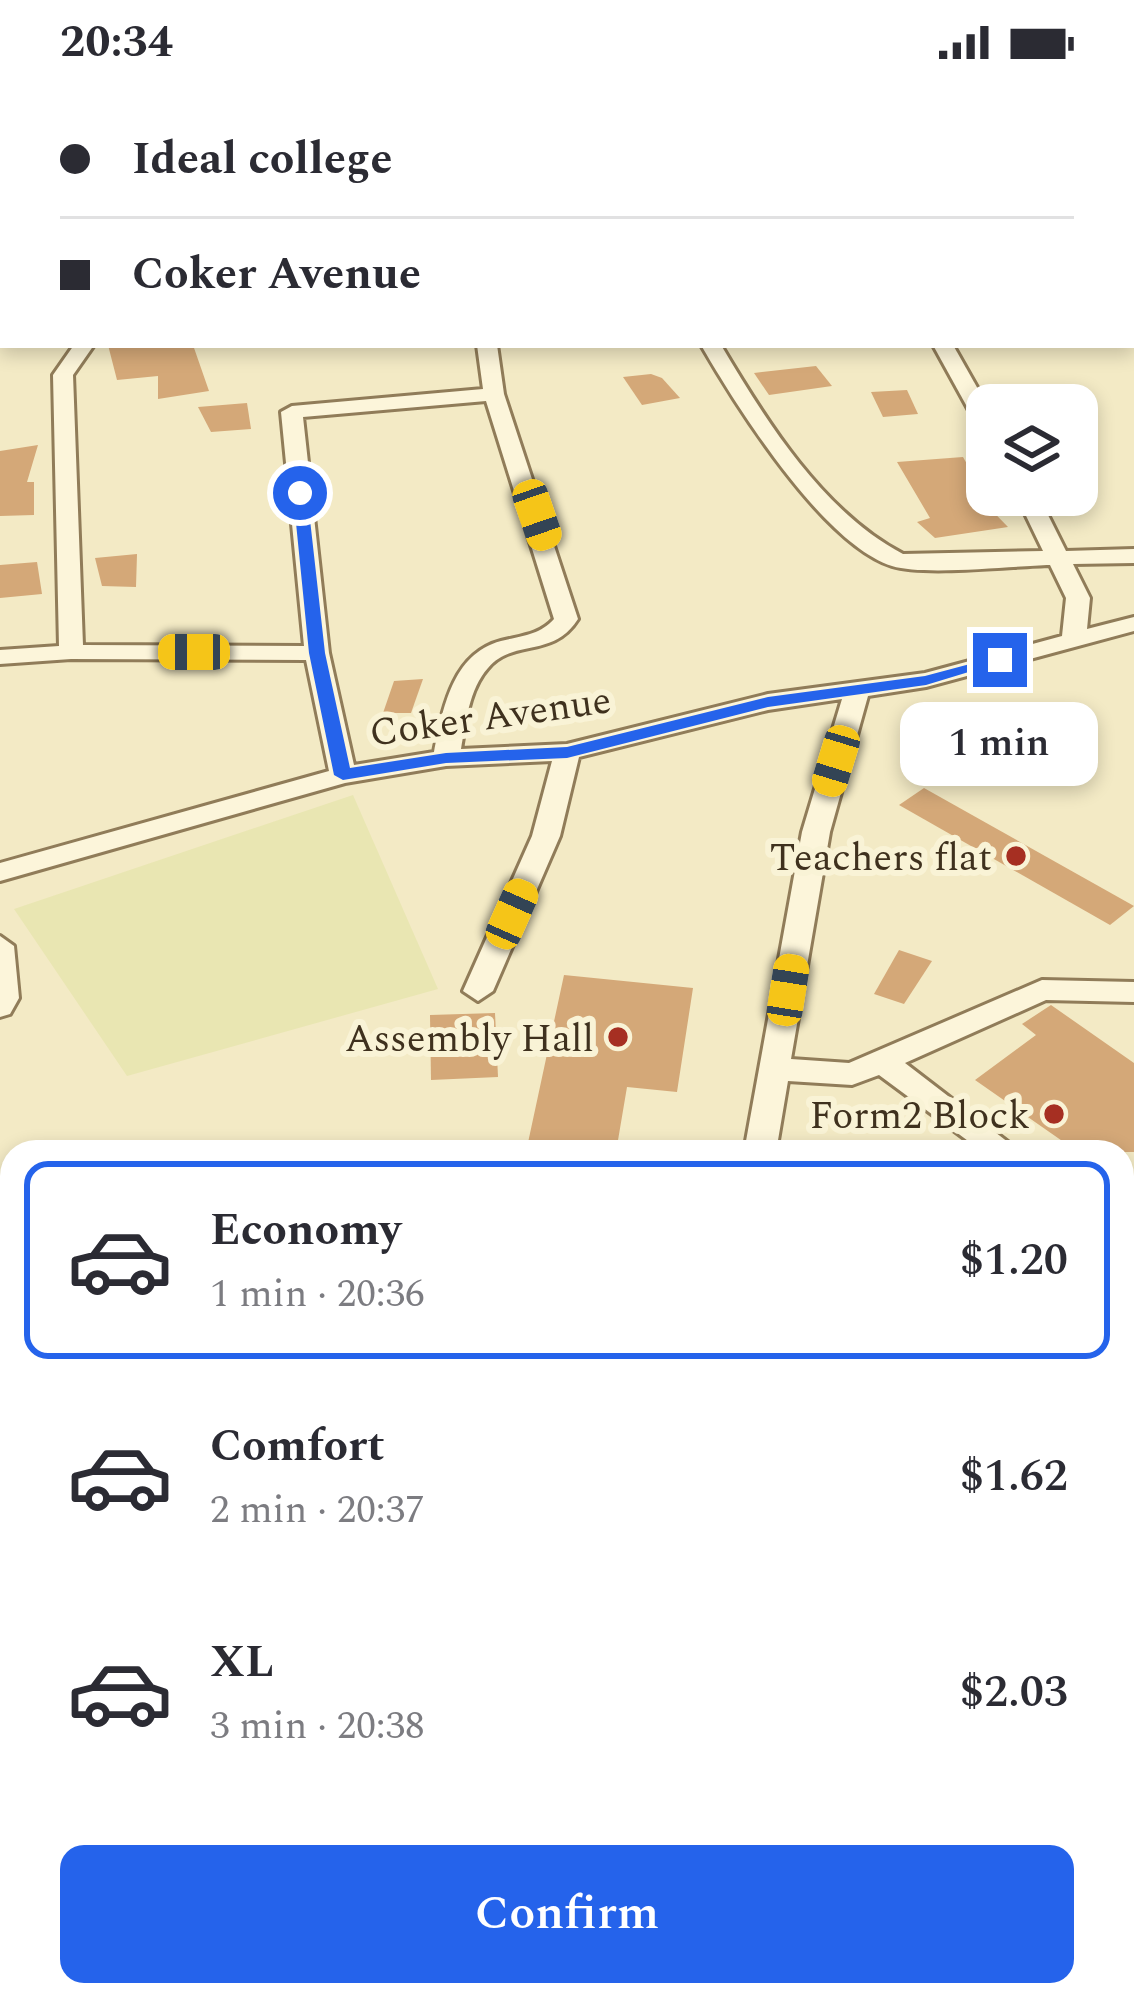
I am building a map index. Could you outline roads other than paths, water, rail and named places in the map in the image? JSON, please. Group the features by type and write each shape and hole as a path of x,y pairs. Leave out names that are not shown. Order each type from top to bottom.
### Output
{"street":[{"path":"71,652 63,375 82,348"},
{"path":"446,758 458,697 483,658 556,634 566,620 547,545 511,454 487,348"},
{"path":"713,348 755,417 838,520 885,556 899,561 1134,556"},
{"path":"946,348 966,385"},
{"path":"343,775 317,653 292,412 494,394"},
{"path":"1039,516 1078,598 1074,640"},
{"path":"1078,598 1134,621"},
{"name":"Coker Avenue","path":"0,872 343,775 446,758 567,752 768,702 926,680 1134,621"},
{"path":"0,657 71,652 317,653"},
{"path":"762,1140 815,832 857,691"},
{"path":"478,992 546,836 567,752"},
{"path":"0,946 4,998 0,1007"},
{"path":"775,1069 852,1074 1042,990 1134,992"},
{"path":"880,1060 989,1140"}],"place":[{"name":"Teachers flat","path":"1016,856"},
{"name":"Assembly Hall","path":"618,1037"},
{"name":"Form2 Block","path":"1054,1114"}]}
